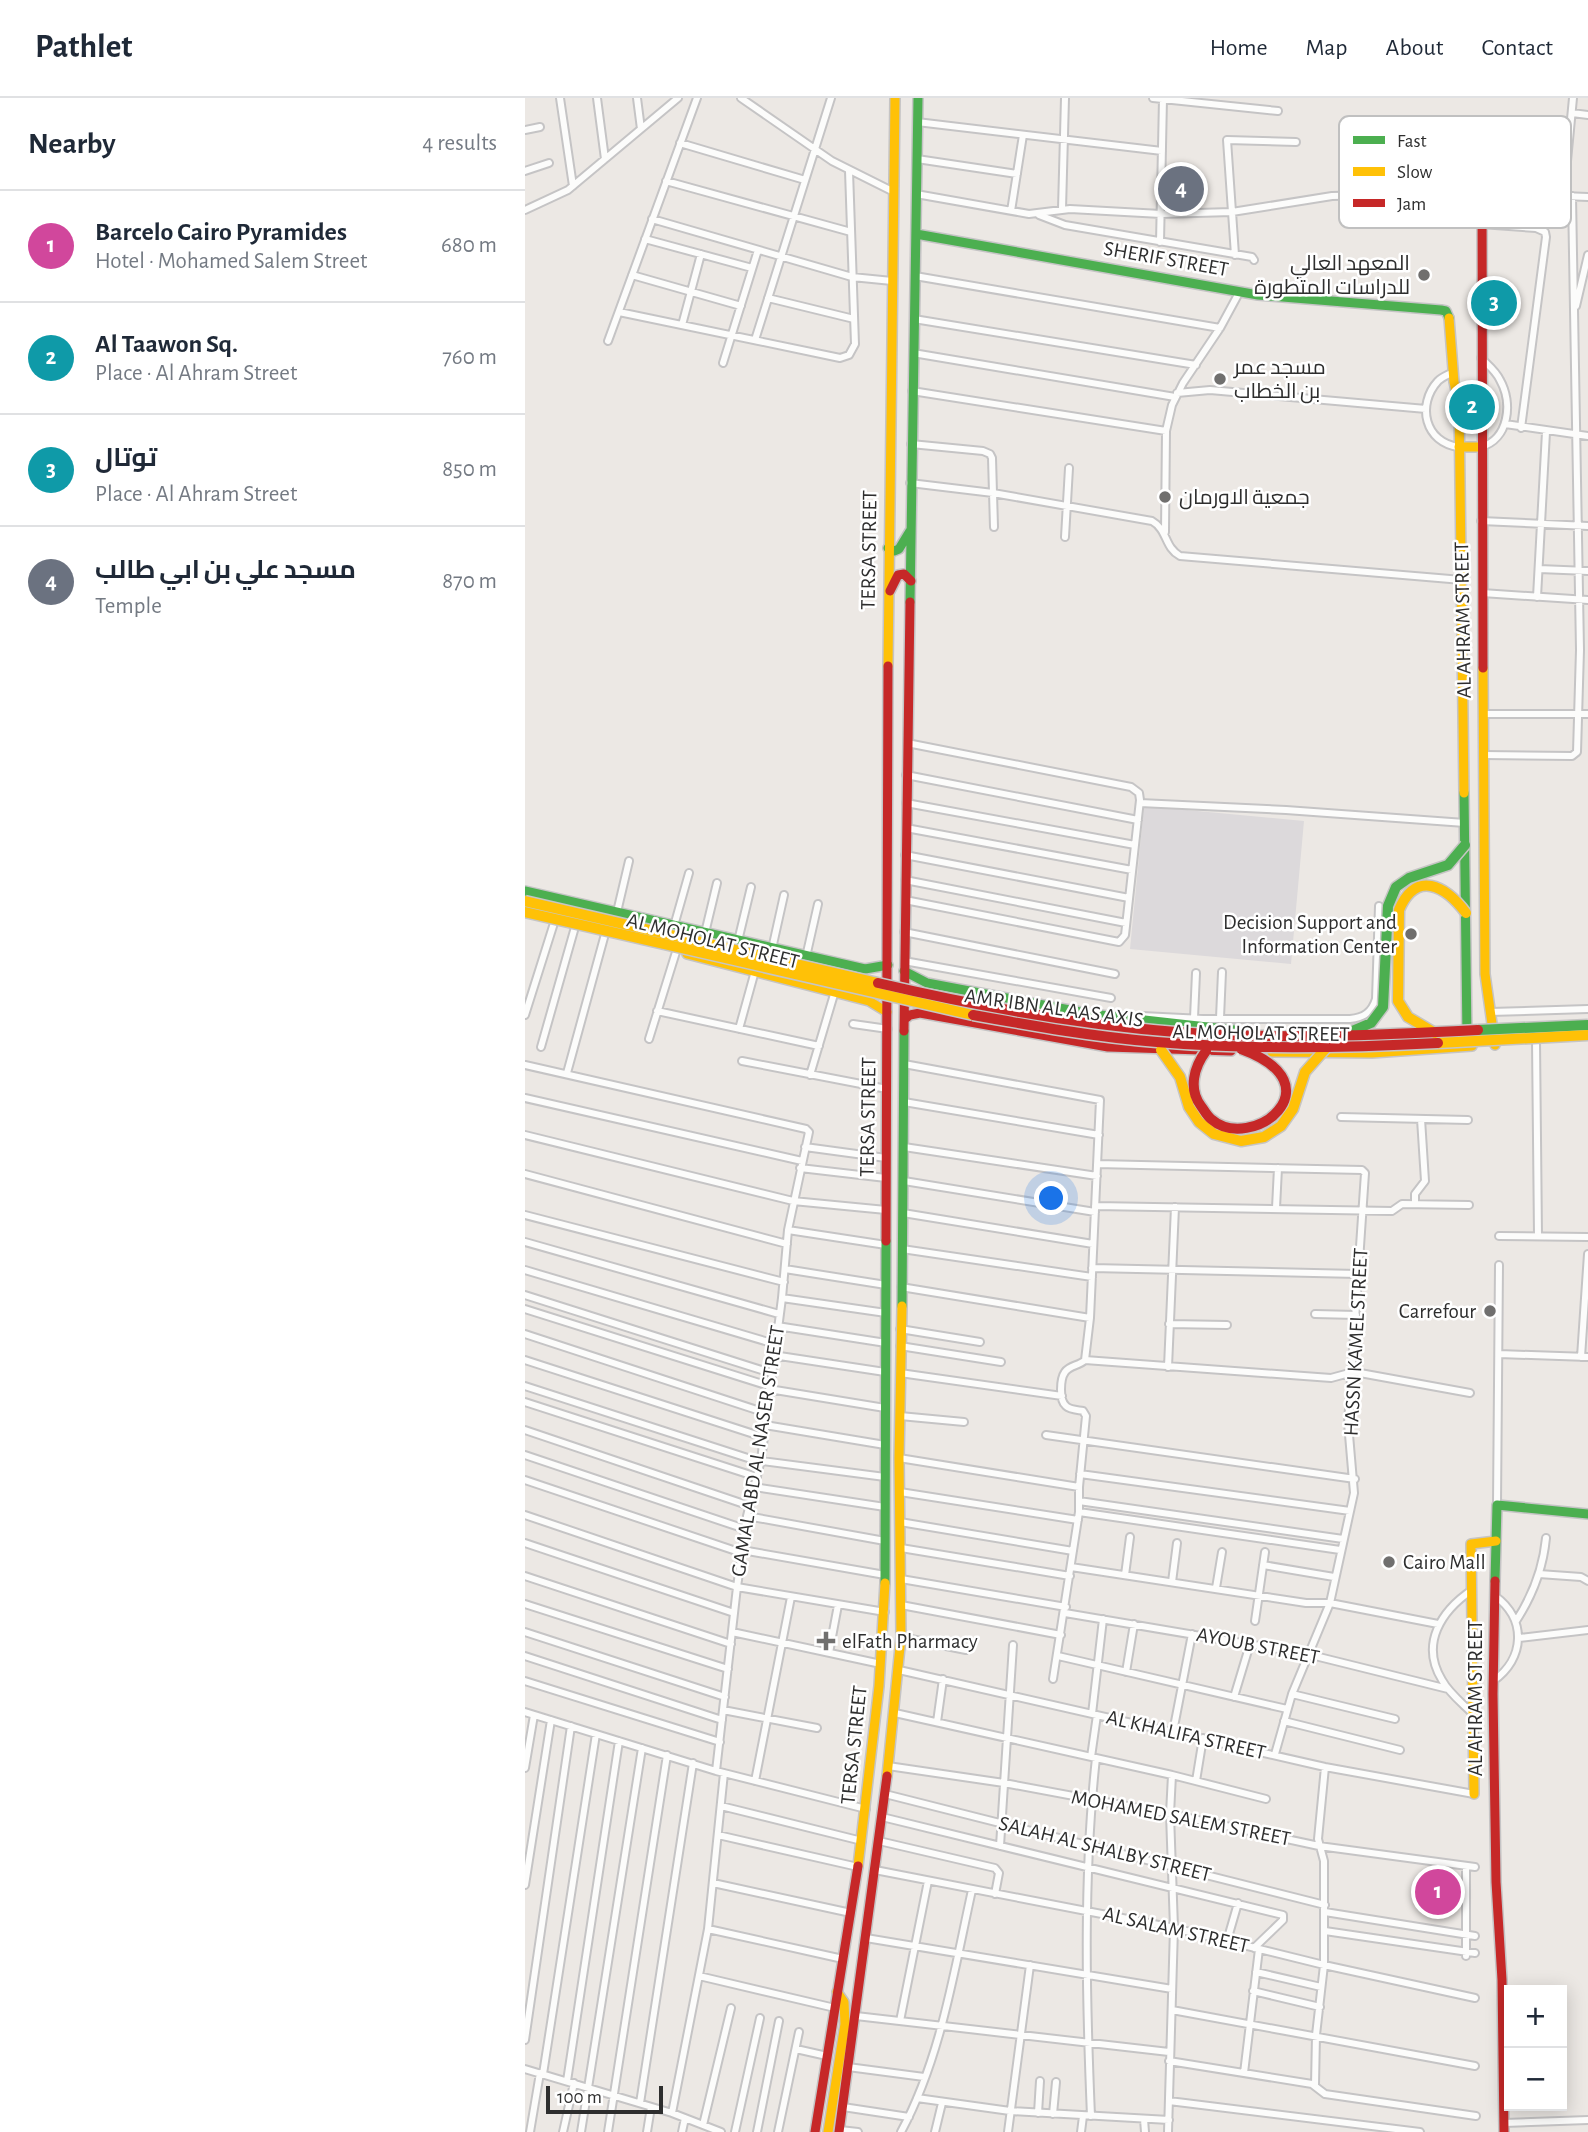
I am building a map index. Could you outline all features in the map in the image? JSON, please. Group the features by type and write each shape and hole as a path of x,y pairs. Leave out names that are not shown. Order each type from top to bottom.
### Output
{"main road":[{"name":"TERSA STREET","path":"815,2132 862,1841 885,1612 888,548 895,98"},
{"name":"TERSA STREET","path":"839,2131 891,1747 901,1637 899,1416 904,1181 904,932 918,98"},
{"name":"AL AHRAM STREET","path":"1482,228 1481,521 1485,974 1495,1045"},
{"name":"SHERIF STREET","path":"916,234 1275,297 1441,310 1446,312 1449,318"},
{"name":"AL AHRAM STREET","path":"1449,318 1453,372 1459,404 1467,1047"},
{"path":"1459,447 1481,447"},
{"path":"1459,478 1469,473 1482,478"},
{"path":"888,548 894,551 899,549 911,530"},
{"path":"888,595 898,575 907,575 911,583"},
{"path":"1335,1037 1371,1023 1383,1007 1388,906 1396,887 1409,878 1448,865 1465,845"},
{"path":"1438,1034 1415,1023 1400,1007 1397,985 1399,910 1409,892 1429,885 1448,892 1459,902 1466,914"},
{"name":"AL MOHOLAT STREET","path":"525,891 806,957 865,969 888,965"},
{"name":"AMR IBN AL AAS AXIS","path":"525,901 876,983 982,1005 1091,1023 1178,1032 1335,1037 1588,1025"},
{"name":"AL MOHOLAT STREET","path":"525,914 835,991 875,1004 887,1012"},
{"name":"AMR IBN AL AAS AXIS","path":"525,914 940,1010 1089,1035 1233,1046 1359,1048 1588,1037"},
{"name":"AL MOHOLAT STREET","path":"904,966 927,983 1113,1017 1256,1032 1356,1034 1467,1028"},
{"path":"862,999 870,990 871,983 865,969"},
{"path":"923,1014 919,1000 921,990 927,983"},
{"name":"AL MOHOLAT STREET","path":"905,1019 913,1014 923,1014 1108,1048 1362,1054 1495,1045"},
{"path":"1206,1051 1194,1076 1196,1097 1203,1110 1218,1123 1230,1128 1260,1126 1282,1107 1286,1094 1284,1081 1273,1064 1233,1046"},
{"path":"1161,1050 1180,1077 1189,1107 1199,1122 1214,1134 1241,1141 1264,1137 1281,1126 1293,1109 1305,1072 1327,1047"},
{"name":"AL AHRAM STREET","path":"1497,1505 1493,1681 1504,2128"},
{"path":"1497,1505 1588,1514"},
{"name":"AL AHRAM STREET","path":"1474,1794 1471,1544 1496,1541"},
{"path":"879,1686 882,1691 888,1693 898,1684"},
{"path":"872,1747 879,1740 886,1741 891,1747"},
{"path":"828,2132 845,2024 844,2002 837,1992"}],"street":[{"path":"560,98 573,186"},
{"path":"597,98 605,159"},
{"path":"637,98 641,129"},
{"path":"608,341 697,98"},
{"path":"741,98 849,171 894,192"},
{"path":"755,340 831,98"},
{"path":"1062,209 1065,98"},
{"path":"1153,98 1278,111"},
{"path":"1571,121 1573,98"},
{"path":"525,210 573,186 674,99"},
{"path":"1160,242 1163,99"},
{"path":"1572,113 1588,115"},
{"path":"917,122 1162,151"},
{"path":"525,130 540,127"},
{"path":"1011,211 1023,135"},
{"path":"1235,254 1229,139 1296,142"},
{"path":"680,143 805,180"},
{"path":"917,159 1017,174"},
{"path":"525,171 549,163"},
{"path":"619,312 840,358 849,355 854,348 854,319 849,171"},
{"path":"666,181 851,232"},
{"path":"916,194 1038,214 1065,225 1252,257 1254,260"},
{"path":"1038,214 1062,209 1161,214 1232,212 1339,196"},
{"path":"1484,755 1574,755 1578,748 1584,650 1579,599 1572,196 1588,197"},
{"path":"652,219 852,277 892,281"},
{"path":"1521,428 1546,237 1545,232 1537,228"},
{"path":"645,239 752,268"},
{"path":"723,363 758,250"},
{"path":"682,325 701,254"},
{"path":"1574,312 1588,254"},
{"path":"632,275 741,306"},
{"path":"915,275 1220,328"},
{"path":"1165,534 1166,431 1176,395 1220,328 1240,291"},
{"path":"768,298 854,319"},
{"path":"914,319 1196,365"},
{"path":"913,353 1176,395 1210,390 1426,409"},
{"path":"1481,358 1495,371 1505,391 1504,424 1496,440 1481,447"},
{"path":"1453,372 1436,384 1426,409 1429,427 1437,439 1446,445 1459,447"},
{"path":"912,391 1166,431"},
{"path":"1504,424 1588,436"},
{"path":"1537,597 1546,432"},
{"path":"911,444 988,452 992,458 994,527"},
{"path":"1065,537 1069,468"},
{"path":"910,483 993,493 1152,521 1160,526 1169,547 1180,555 1462,580"},
{"path":"1481,521 1588,526"},
{"path":"1539,569 1588,571"},
{"path":"1482,593 1588,600"},
{"path":"1484,713 1588,714"},
{"path":"905,900 1117,942 1125,937 1140,803 1139,793 1131,787 907,743"},
{"path":"906,775 1138,820"},
{"path":"906,803 1135,845"},
{"path":"1140,803 1465,823"},
{"path":"906,828 1132,870"},
{"path":"905,855 1129,898"},
{"path":"617,912 629,861"},
{"path":"674,926 689,873"},
{"path":"905,880 1126,923"},
{"path":"705,933 717,883"},
{"path":"738,942 751,887"},
{"path":"772,949 784,895"},
{"path":"806,957 818,904"},
{"path":"1113,1017 1350,1019 1363,1016 1374,1006 1376,999 1379,906"},
{"path":"525,1014 554,923"},
{"path":"541,1047 575,927"},
{"path":"904,932 1115,975"},
{"path":"525,1065 567,1073 605,934"},
{"path":"649,1039 676,952"},
{"path":"904,966 1111,998"},
{"path":"739,1029 755,971"},
{"path":"1220,1018 1222,972"},
{"path":"1194,1018 1196,973"},
{"path":"810,1075 835,991"},
{"path":"1490,1012 1588,1009"},
{"path":"657,1011 819,1046"},
{"path":"853,1024 888,1029"},
{"path":"1495,1045 1588,1037"},
{"path":"1536,1041 1538,1236"},
{"path":"742,1061 887,1089"},
{"path":"904,1064 1097,1098 1101,1103 1090,1318 1085,1360"},
{"name":"GAMAL ABD AL NASER STREET","path":"567,1073 806,1129 809,1132 788,1230 761,1460 747,1517 737,1587 720,1742 721,1806 708,1929 672,2113"},
{"path":"525,1098 801,1164 886,1178"},
{"path":"904,1102 1099,1135"},
{"path":"1341,1117 1468,1121"},
{"path":"1415,1204 1415,1195 1425,1181 1421,1119"},
{"path":"525,1135 793,1201 886,1210"},
{"path":"805,1147 886,1158"},
{"path":"904,1147 1097,1175"},
{"path":"1097,1164 1278,1168 1276,1208"},
{"name":"HASSN KAMEL STREET","path":"1275,1755 1292,1694 1330,1602 1355,1479 1348,1423 1364,1171 1278,1168"},
{"path":"525,1174 787,1244"},
{"path":"904,1181 1095,1209 1175,1207 1392,1211 1402,1204 1469,1205"},
{"path":"1168,1367 1175,1207"},
{"path":"903,1213 1093,1244"},
{"path":"525,1215 783,1282"},
{"path":"788,1230 886,1245"},
{"path":"1499,1236 1588,1237"},
{"path":"525,1242 779,1314"},
{"path":"902,1249 1092,1277"},
{"path":"1499,1354 1584,1357 1588,1254"},
{"name":"AL AHRAM STREET","path":"1497,1505 1499,1265"},
{"path":"1092,1268 1358,1274"},
{"path":"785,1269 886,1286"},
{"path":"525,1270 775,1344"},
{"path":"901,1287 1090,1318"},
{"path":"525,1295 771,1373"},
{"path":"782,1298 886,1313"},
{"path":"525,1309 769,1388 885,1408"},
{"path":"1315,1314 1356,1315"},
{"path":"1169,1324 1227,1325"},
{"path":"777,1326 885,1343"},
{"path":"900,1329 980,1342"},
{"path":"525,1334 766,1413"},
{"path":"900,1346 1001,1362"},
{"path":"773,1355 885,1372"},
{"path":"525,1360 763,1437"},
{"path":"1053,1679 1078,1520 1084,1440 1085,1413 1067,1407 1062,1396 1065,1373 1085,1360 1331,1378 1353,1372 1470,1393"},
{"path":"900,1373 1062,1396"},
{"path":"525,1386 754,1460 885,1477"},
{"path":"525,1402 757,1477"},
{"path":"899,1416 964,1422"},
{"path":"765,1425 885,1445"},
{"path":"525,1430 750,1506"},
{"path":"1046,1435 1355,1479"},
{"path":"525,1455 745,1529"},
{"path":"899,1458 1079,1488"},
{"path":"1080,1474 1350,1511"},
{"path":"525,1480 742,1552 885,1575"},
{"path":"754,1487 885,1507"},
{"path":"900,1492 1078,1520"},
{"path":"1079,1501 1343,1539"},
{"path":"1079,1512 1340,1550"},
{"path":"525,1515 737,1587 885,1612"},
{"path":"747,1517 885,1541"},
{"path":"900,1522 1073,1551"},
{"path":"1125,1575 1131,1537"},
{"path":"1516,1621 1532,1594 1546,1538"},
{"path":"525,1543 734,1614"},
{"path":"1172,1582 1177,1543"},
{"path":"901,1548 1070,1576"},
{"path":"1216,1588 1222,1552"},
{"path":"1255,1621 1265,1552"},
{"path":"1263,1566 1334,1577"},
{"path":"1071,1567 1306,1603 1330,1602 1438,1624"},
{"path":"1539,1574 1581,1577 1588,1581"},
{"path":"525,1576 731,1644"},
{"name":"AYOUB STREET","path":"901,1579 1103,1619 1307,1654 1448,1689"},
{"path":"1472,1590 1458,1600 1438,1624 1434,1634 1433,1656 1440,1678 1473,1714"},
{"path":"1493,1681 1509,1667 1519,1637 1516,1621 1508,1606 1495,1595"},
{"path":"755,1781 791,1597"},
{"path":"525,1604 728,1670"},
{"path":"829,1653 838,1605"},
{"path":"901,1605 1061,1635"},
{"path":"1081,2132 1087,2116 1091,1800 1097,1665 1103,1619"},
{"path":"1126,1672 1135,1624"},
{"path":"1519,1637 1588,1630"},
{"path":"525,1632 725,1697"},
{"path":"732,1632 881,1664"},
{"path":"1173,1732 1192,1634"},
{"path":"901,1637 966,1650"},
{"path":"1234,1697 1250,1644"},
{"path":"1000,1846 1013,1646"},
{"path":"525,1656 722,1720"},
{"path":"1058,1656 1287,1709"},
{"name":"AL KHALIFA STREET","path":"899,1670 1325,1767 1474,1794"},
{"path":"937,1722 943,1679"},
{"path":"525,1681 720,1742"},
{"path":"1292,1694 1395,1719"},
{"path":"723,1710 817,1728"},
{"path":"525,1712 720,1772 866,1809"},
{"path":"895,1713 1172,1775 1266,1799"},
{"path":"525,1768 534,1715"},
{"path":"525,1885 551,1720"},
{"path":"1284,1721 1399,1750"},
{"path":"525,2040 571,1726"},
{"path":"530,2132 542,2074 596,1734"},
{"path":"1195,1781 1203,1738"},
{"path":"563,2132 618,1741"},
{"path":"581,2132 642,1748"},
{"path":"608,2132 667,1755"},
{"path":"640,2103 693,1763"},
{"name":"MOHAMED SALEM STREET","path":"888,1766 1004,1783 1170,1814 1319,1846 1475,1867"},
{"path":"1315,2085 1316,2035 1324,1965 1324,1861 1318,1839 1325,1767"},
{"path":"1168,2132 1174,1928 1170,1814 1172,1775"},
{"name":"SALAH AL SHALBY STREET","path":"885,1794 1090,1844 1325,1908 1475,1936"},
{"path":"721,1806 862,1841"},
{"path":"882,1817 1282,1914 1284,1917 1256,1948 1256,1972 1244,2073"},
{"path":"718,1835 858,1867"},
{"path":"879,1841 995,1868 999,1873 995,1894"},
{"path":"1466,1867 1466,1954"},
{"name":"AL SALAM STREET","path":"875,1870 1174,1928 1475,1998"},
{"path":"900,2021 928,1881"},
{"path":"713,1883 851,1913"},
{"path":"901,2132 917,2098 941,2027 972,1890"},
{"path":"1227,1941 1238,1903"},
{"path":"708,1929 843,1959"},
{"path":"1325,1931 1466,1954 1475,1953"},
{"path":"866,1938 1172,1989"},
{"path":"1008,2132 1030,1965"},
{"path":"1256,1972 1321,1987"},
{"path":"699,1976 835,2008"},
{"path":"1253,1991 1319,2007"},
{"path":"697,2132 731,2008"},
{"path":"1171,2010 1475,2066"},
{"path":"856,2016 1169,2052"},
{"path":"736,2132 760,2018"},
{"path":"757,2132 779,2021"},
{"path":"778,2132 799,2032"},
{"path":"796,2049 827,2056"},
{"path":"1169,2061 1315,2085 1325,2094 1476,2116"},
{"path":"848,2067 924,2077"},
{"path":"525,2069 651,2106 721,2132"},
{"path":"1038,2113 1040,2081"},
{"path":"1053,2114 1056,2082"},
{"path":"917,2098 1010,2111 1169,2120"},
{"path":"1169,2101 1420,2132"},
{"path":"935,2132 942,2102"},
{"path":"647,2132 651,2106"},
{"path":"843,2107 909,2117"},
{"path":"682,2132 685,2118"},
{"path":"1144,2119 1145,2132"},
{"path":"1504,2128 1588,2120"},
{"path":"839,2131 858,2132"}],"shaded area":[{"path":"1144,806 1304,821 1291,964 1130,949"}],"traffic: fast":[{"path":"910,602 918,98"},
{"path":"916,234 1258,295 1441,310 1446,311 1449,318"},
{"path":"888,548 894,551 899,549 910,531"},
{"path":"1464,793 1467,1038"},
{"path":"1345,1034 1371,1023 1383,1007 1388,906 1396,887 1409,878 1448,865 1465,845"},
{"path":"525,891 865,969 888,965"},
{"path":"904,971 927,983 1091,1014 1234,1030"},
{"path":"1478,1030 1588,1025"},
{"path":"902,1306 904,1031"},
{"path":"885,1583 886,1241"},
{"path":"1495,1581 1497,1505 1588,1514"}],"traffic: slow":[{"path":"888,666 895,98"},
{"path":"1449,318 1454,382 1459,404 1464,793"},
{"path":"1459,447 1481,447"},
{"path":"1483,668 1485,974 1495,1045"},
{"path":"1435,1033 1408,1017 1398,1001 1399,910 1406,897 1414,890 1431,886 1449,895 1466,913"},
{"path":"525,901 878,983"},
{"path":"525,912 973,1015"},
{"path":"687,954 869,1001 887,1012"},
{"path":"1438,1043 1588,1035"},
{"path":"1272,1052 1372,1053 1472,1046"},
{"path":"1161,1050 1180,1077 1189,1107 1199,1122 1214,1134 1241,1141 1264,1137 1281,1126 1293,1109 1305,1072 1327,1047"},
{"path":"887,1776 901,1637 899,1458 902,1306"},
{"path":"1474,1794 1471,1544 1496,1541"},
{"path":"858,1866 879,1686 885,1583"},
{"path":"828,2132 845,2024 844,2002 837,1992"}],"traffic: jam":[{"path":"1482,228 1483,668"},
{"path":"890,591 898,575 904,574 911,581"},
{"path":"904,1031 910,602"},
{"path":"886,1241 888,666"},
{"path":"878,983 1026,1013 1176,1032 1290,1036 1478,1030"},
{"path":"905,1019 920,1013 1108,1047 1231,1051"},
{"path":"973,1015 1088,1034 1192,1045 1298,1047 1438,1043"},
{"path":"1206,1051 1194,1078 1197,1099 1211,1119 1228,1128 1246,1128 1264,1122 1278,1111 1286,1096 1284,1080 1270,1064 1241,1049"},
{"path":"1495,1581 1493,1694 1496,1882 1502,1980 1504,2132"},
{"path":"839,2132 887,1776"},
{"path":"815,2132 858,1866"}],"place":[{"name":"مسجد علي بن ابي طالب","path":"1181,189"},
{"name":"المعهد العالي للدراسات المتطورة","path":"1424,275"},
{"name":"توتال","path":"1494,303"},
{"name":"مسجد عمر بن الخطاب","path":"1220,379"},
{"name":"Al Taawon Sq.","path":"1472,407"},
{"name":"جمعية الاورمان","path":"1165,497"},
{"name":"Decision Support and Information Center","path":"1411,934"},
{"name":"Carrefour","path":"1490,1311"},
{"name":"Cairo Mall","path":"1389,1562"},
{"name":"elFath Pharmacy","path":"826,1641"},
{"name":"Barcelo Cairo Pyramides","path":"1438,1892"}]}
